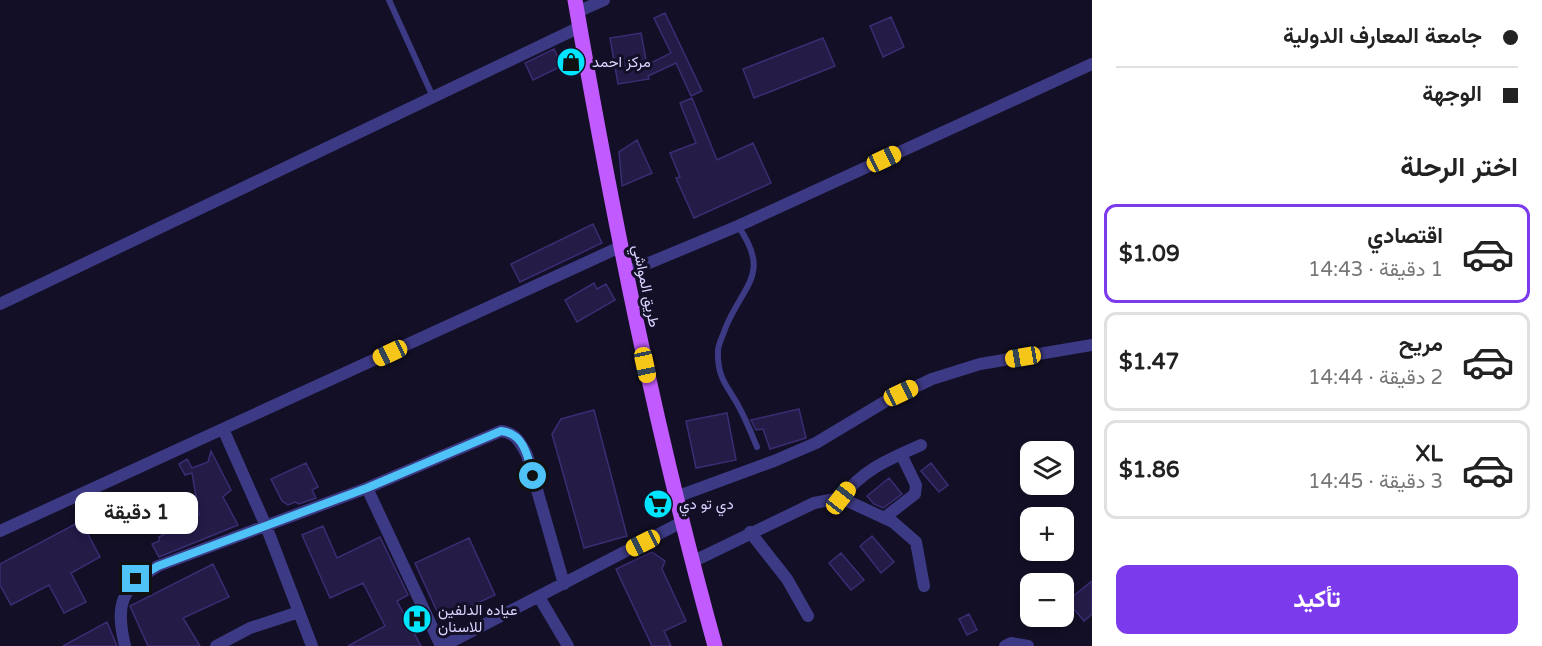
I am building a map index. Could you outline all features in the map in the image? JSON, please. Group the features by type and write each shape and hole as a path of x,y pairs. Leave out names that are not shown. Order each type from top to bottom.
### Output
{"main road":[{"name":"طريق المواشي","path":"577,13 625,273 682,522 715,646"}],"street":[{"path":"0,304 433,98 577,13 604,0"},
{"path":"625,273 738,226 1092,64"},
{"path":"0,531 620,247"},
{"path":"676,497 816,443 886,401 932,379 980,364 1092,345"},
{"path":"223,429 266,526 312,646"},
{"path":"125,646 120,626 121,607 136,579 158,566 367,488 501,431 510,432 519,439 527,454 564,584"},
{"path":"841,498 854,482 871,468 921,445"},
{"path":"884,518 915,494 916,485 902,454"},
{"path":"367,488 442,646 682,522"},
{"path":"692,562 814,503 841,498 884,518 916,542 924,585"},
{"path":"750,532 787,579 808,616"},
{"path":"538,597 568,646"},
{"path":"216,646 250,628 299,612"},
{"path":"1005,646 1011,643 1028,646"}],"lane":[{"path":"389,0 433,98"},
{"path":"738,226 752,246 755,257 753,276 718,348 719,366 722,381 739,407 757,447"}],"building":[{"path":"665,13 702,91 691,96 676,63 648,76 649,79 618,84 610,38 641,33 647,65 671,53 654,18"},
{"path":"891,17 904,47 883,57 870,26"},
{"path":"823,38 835,66 754,98 743,69"},
{"path":"554,49 562,66 533,80 525,63"},
{"path":"692,98 717,160 753,143 771,183 694,218 676,178 680,177 670,153 696,143 680,103"},
{"path":"637,140 652,173 622,186 619,152"},
{"path":"593,224 602,243 520,282 511,264"},
{"path":"594,283 597,289 606,284 615,300 577,322 565,300"},
{"path":"799,409 806,438 770,449 763,429 756,430 751,420"},
{"path":"594,410 627,536 584,548 552,434 561,419"},
{"path":"727,413 736,460 696,468 686,421"},
{"path":"211,451 231,490 223,497 238,525 159,557 152,544 159,541 159,537 199,515 192,473 185,475 179,464 187,459 192,468 208,462"},
{"path":"306,463 318,487 312,490 316,498 288,505 282,501 271,479"},
{"path":"931,463 948,485 939,492 921,471"},
{"path":"889,478 902,494 883,508 874,504 867,496"},
{"path":"81,521 100,557 71,573 86,602 64,613 49,585 11,605 0,585 0,564"},
{"path":"323,526 337,558 380,537 408,595 397,601 421,646 348,646 385,626 363,583 330,598 302,535"},
{"path":"872,536 894,562 881,573 860,546"},
{"path":"469,538 495,595 441,620 415,563"},
{"path":"652,552 665,561 662,569 686,621 664,631 671,646 652,646 616,569"},
{"path":"841,553 864,580 851,590 829,563"},
{"path":"213,564 229,597 183,618 200,646 148,646 130,606"},
{"path":"1092,581 1092,614 1084,621 1074,609 1074,595"},
{"path":"969,614 977,630 967,635 959,619"},
{"path":"107,622 117,646 63,646"}],"place":[{"name":"مركز احمد","path":"571,62"},
{"name":"دي تو دي","path":"658,504"},
{"name":"عياده الدلفين للاسنان","path":"417,619"}],"route":[{"path":"136,579 158,566 367,488 501,431 510,432 519,439 527,454 533,476"}]}
